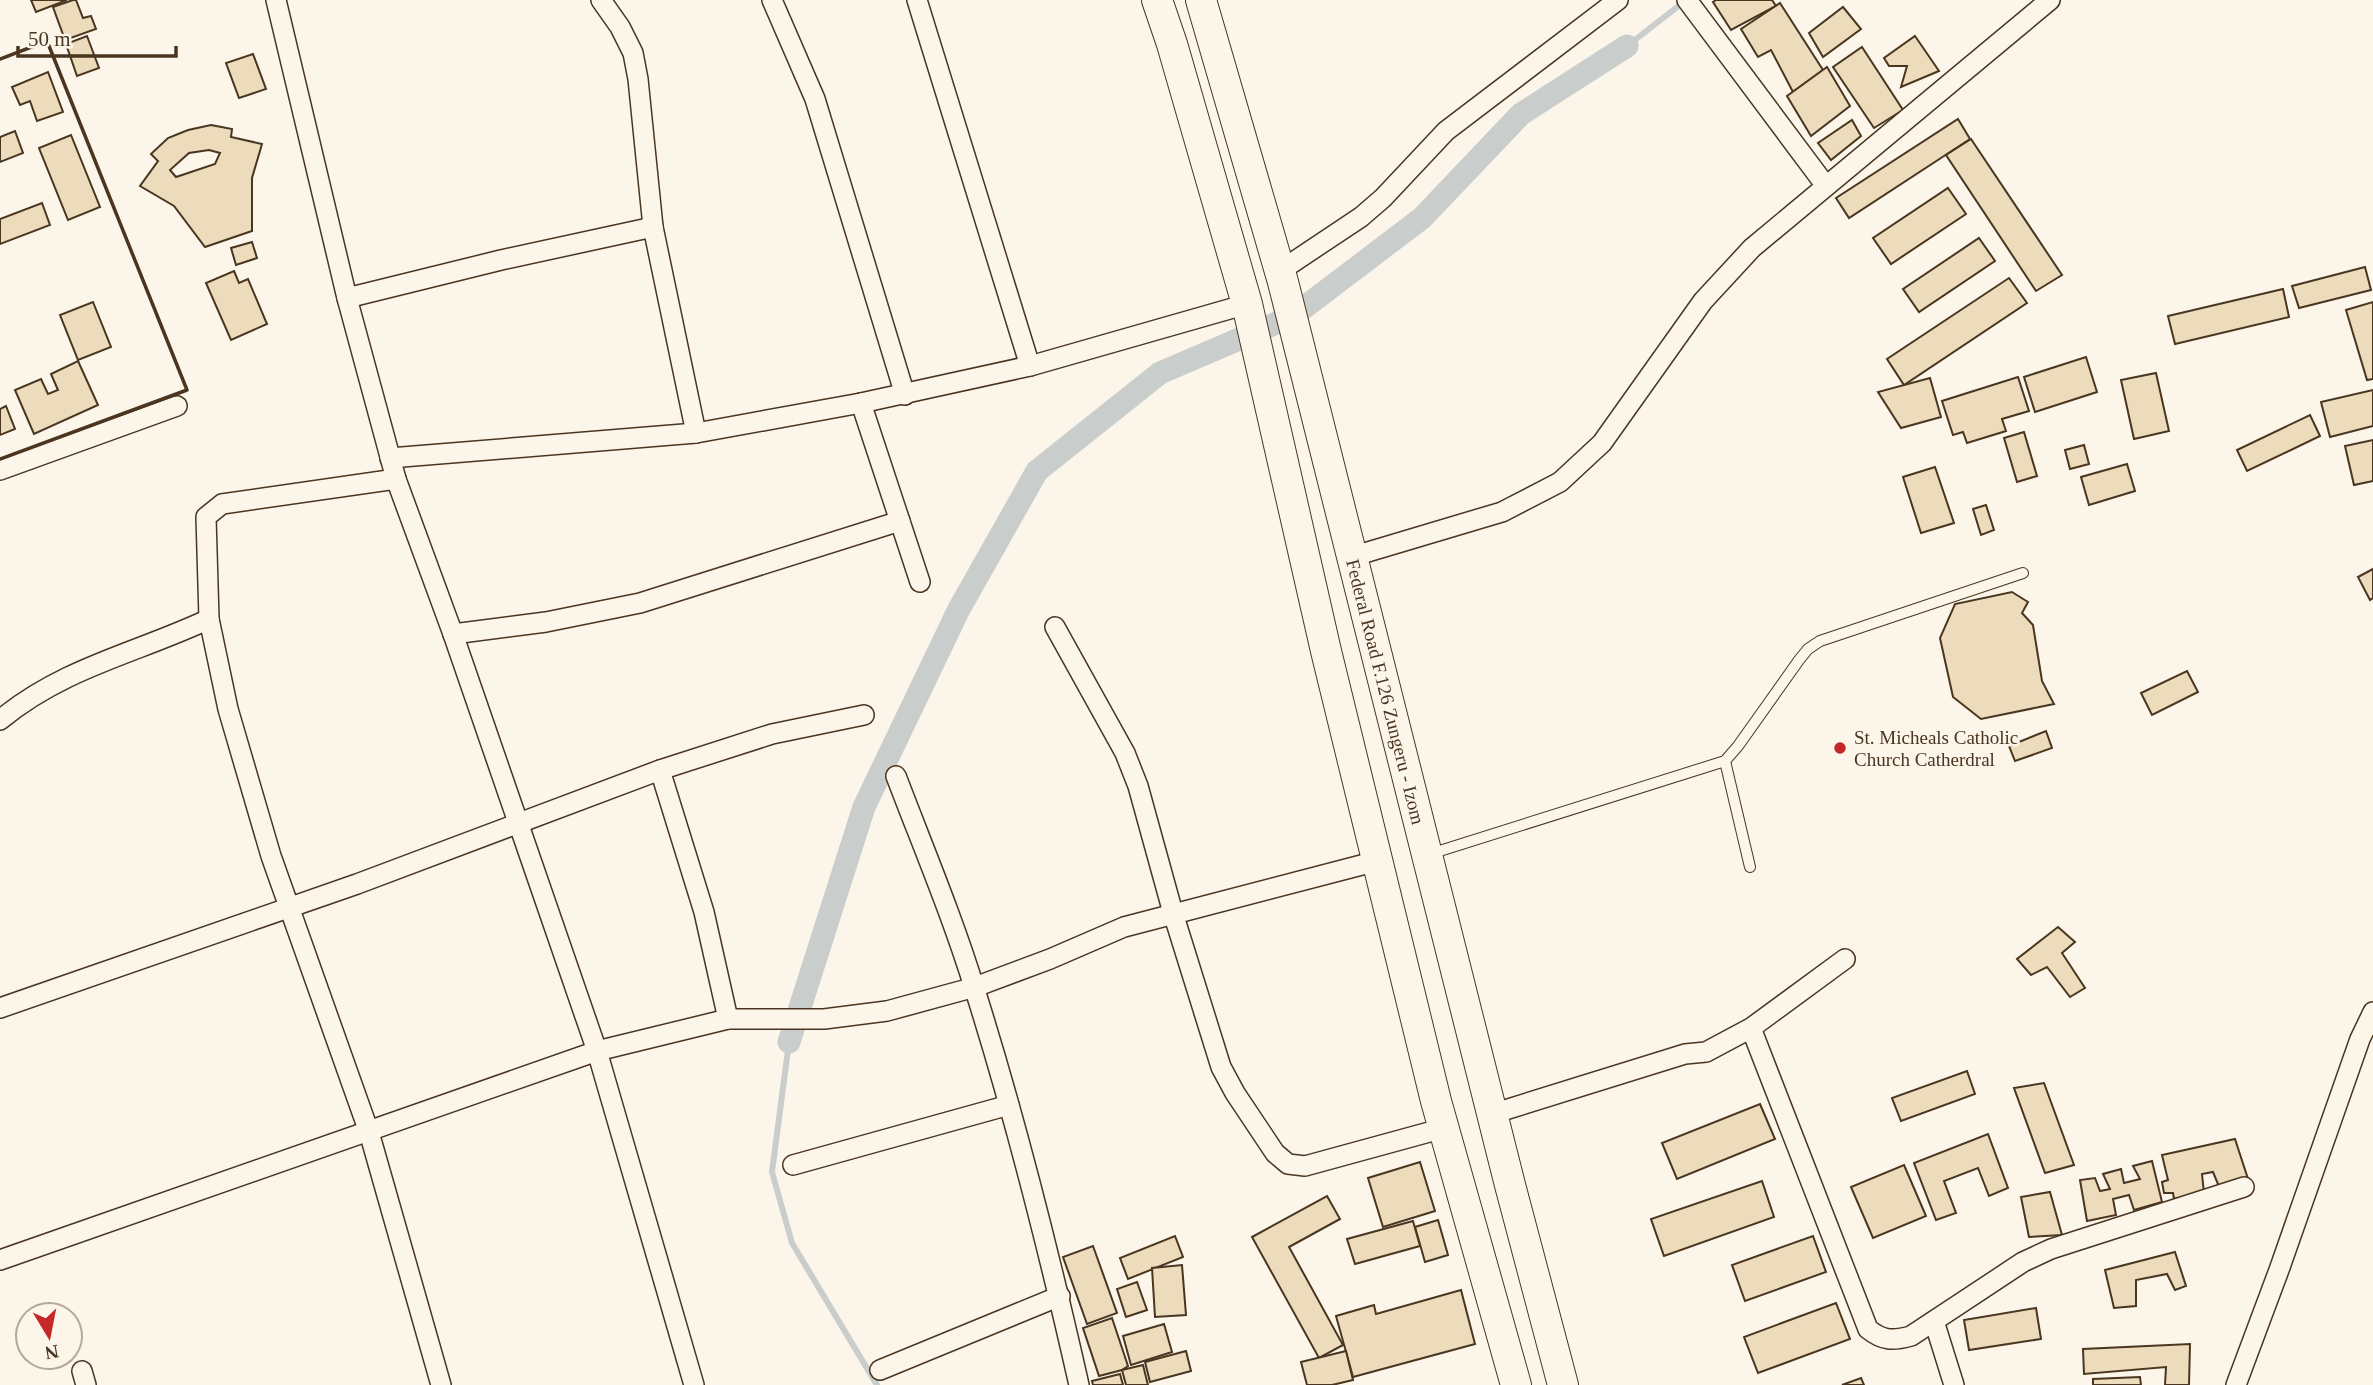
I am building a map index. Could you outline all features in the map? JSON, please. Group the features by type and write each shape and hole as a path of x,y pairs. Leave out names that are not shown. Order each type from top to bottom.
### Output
{"main road":[{"path":"1157,0 1248,309 1326,652 1377,861 1444,1128 1516,1385"},
{"name":"Federal Road F.126 Zungeru - Izom","path":"1201,0 1298,340 1426,855 1563,1385"},
{"path":"1326,652 1372,640"}],"street":[{"path":"276,0 347,298 396,479 453,634 597,1051 694,1385"},
{"path":"601,0 620,27 633,53 653,227 696,433"},
{"path":"772,0 815,99 905,395"},
{"path":"917,0 1030,366"},
{"path":"1281,277 1383,198 1446,131 1618,0"},
{"path":"1351,557 1502,512 1560,482 1602,443 1703,301 1752,248 2050,0"},
{"path":"1691,5 1826,186"},
{"path":"347,298 500,260 653,227"},
{"path":"390,458 696,433 905,395 1030,366 1248,309"},
{"path":"861,403 920,582"},
{"path":"0,470 177,407"},
{"path":"396,479 222,504 206,517 209,619 228,709 255,804 369,1132 441,1385"},
{"path":"453,634 546,622 640,603 900,521"},
{"path":"0,720 16,706 72,673 209,619"},
{"path":"1055,627 1125,753 1138,786 1173,914 1222,1067 1235,1093 1275,1153 1288,1164 1305,1166 1444,1128"},
{"path":"0,1008 519,824 660,770 772,734 864,715"},
{"path":"660,770 704,912 727,1019"},
{"path":"896,776 975,988 1060,1296 1079,1385"},
{"path":"0,1259 597,1051 727,1019 824,1019 872,1014 975,988 1124,927 1377,861"},
{"path":"1492,1114 1685,1054 1706,1052 1751,1028 1845,958"},
{"path":"2236,1385 2360,1039 2373,1012"},
{"path":"1751,1028 1868,1329 1880,1338 1895,1341 1911,1336 2023,1262 2051,1249 2244,1187"},
{"path":"793,1165 1009,1105"},
{"path":"880,1370 1060,1296"},
{"path":"1934,1321 1954,1385"}],"lane":[{"path":"1426,855 1725,761 1808,649 1820,642 2023,573"},
{"path":"1725,761 1750,867"}],"building":[{"path":"31,0 67,0 36,12"},
{"path":"76,0 83,18 91,16 96,29 65,40 53,7"},
{"path":"1772,0 1776,6 1731,30 1713,2"},
{"path":"1780,3 1823,70 1793,92 1771,50 1758,57 1741,29"},
{"path":"1843,7 1861,29 1823,57 1809,33"},
{"path":"87,36 99,68 77,76 66,44"},
{"path":"1915,36 1939,71 1901,87 1907,66 1889,66 1884,58"},
{"path":"1862,47 1903,110 1874,128 1833,67"},
{"path":"253,54 266,89 239,98 226,63"},
{"path":"1827,67 1850,106 1811,136 1787,96"},
{"path":"48,72 63,112 37,121 30,101 20,105 12,87"},
{"path":"1958,119 1970,139 1849,218 1836,198"},
{"path":"1852,120 1861,136 1831,160 1818,143"},
{"path":"211,125 232,129 231,137 262,144 252,178 252,231 205,247 174,206 140,186 158,161 151,154 168,138","holes":["209,150 220,153 215,164 176,177 170,170 189,153"]},
{"path":"15,131 23,153 0,162 0,137"},
{"path":"71,135 100,207 68,220 39,148"},
{"path":"1971,139 2062,275 2036,291 1946,155"},
{"path":"1948,188 1966,214 1891,264 1873,238"},
{"path":"42,203 50,225 0,244 0,219"},
{"path":"1979,238 1995,261 1919,312 1903,289"},
{"path":"252,242 257,258 236,265 231,248"},
{"path":"2365,267 2371,290 2299,308 2292,286"},
{"path":"234,271 239,283 248,279 267,324 231,340 206,283"},
{"path":"2009,278 2027,303 1904,385 1887,359"},
{"path":"2283,289 2289,317 2175,344 2168,316"},
{"path":"93,302 111,347 78,360 60,315"},
{"path":"2373,302 2373,379 2367,380 2346,310"},
{"path":"2086,357 2097,392 2035,412 2024,377"},
{"path":"78,361 98,405 34,434 15,390 41,379 48,394 58,390 51,374"},
{"path":"2156,373 2169,431 2134,439 2121,380"},
{"path":"2018,377 2029,411 2002,419 2006,431 1967,443 1963,432 1953,435 1942,401"},
{"path":"1930,378 1941,417 1901,428 1878,392"},
{"path":"2373,390 2373,426 2330,437 2321,402"},
{"path":"6,406 15,429 0,435 0,409"},
{"path":"2310,415 2320,436 2247,471 2237,450"},
{"path":"2024,432 2037,476 2017,482 2004,438"},
{"path":"2373,440 2373,481 2354,485 2345,446"},
{"path":"2084,445 2089,464 2070,469 2065,450"},
{"path":"2127,464 2135,491 2089,505 2081,477"},
{"path":"1935,467 1954,523 1921,533 1903,477"},
{"path":"1986,505 1994,530 1981,535 1973,509"},
{"path":"2373,569 2373,598 2370,600 2358,577"},
{"path":"2012,592 2028,602 2022,613 2033,625 2042,681 2054,704 1981,719 1953,697 1940,638 1955,604"},
{"path":"2187,671 2198,692 2152,715 2141,693"},
{"path":"2046,731 2052,748 2015,761 2009,746"},
{"path":"2058,927 2075,942 2062,953 2085,988 2070,997 2047,967 2031,975 2017,959"},
{"path":"1967,1071 1975,1094 1901,1121 1892,1098"},
{"path":"2044,1083 2074,1165 2045,1173 2014,1088"},
{"path":"1760,1104 1775,1139 1677,1179 1662,1143"},
{"path":"1988,1134 2008,1188 1989,1196 1978,1168 1944,1181 1956,1213 1936,1220 1914,1163"},
{"path":"2235,1139 2248,1179 2220,1189 2213,1172 2202,1174 2204,1193 2174,1199 2173,1193 2164,1193 2162,1182 2168,1180 2162,1155"},
{"path":"2152,1161 2162,1202 2134,1210 2129,1195 2113,1199 2116,1215 2087,1221 2080,1180 2095,1178 2100,1191 2110,1189 2103,1174 2121,1169 2124,1183 2140,1179 2133,1166"},
{"path":"1420,1162 1435,1211 1383,1227 1368,1178"},
{"path":"1904,1165 1926,1216 1873,1238 1851,1187"},
{"path":"1762,1181 1774,1217 1664,1256 1651,1219"},
{"path":"2050,1192 2062,1235 2029,1237 2021,1197"},
{"path":"1327,1196 1340,1219 1289,1247 1343,1345 1319,1358 1252,1237"},
{"path":"1438,1220 1448,1255 1425,1262 1415,1227"},
{"path":"1413,1221 1420,1246 1355,1264 1347,1239"},
{"path":"1175,1236 1183,1257 1128,1279 1120,1258"},
{"path":"1813,1236 1826,1272 1745,1301 1732,1265"},
{"path":"1093,1246 1117,1313 1087,1324 1063,1257"},
{"path":"2175,1252 2186,1286 2175,1290 2167,1274 2136,1280 2136,1306 2114,1308 2105,1270"},
{"path":"1182,1265 1186,1315 1155,1317 1152,1268"},
{"path":"1137,1282 1147,1310 1126,1317 1117,1289"},
{"path":"1461,1290 1475,1344 1353,1377 1336,1316 1374,1305 1376,1314"},
{"path":"1836,1303 1850,1339 1758,1373 1744,1337"},
{"path":"2036,1308 2041,1339 1969,1350 1964,1320"},
{"path":"1112,1318 1128,1366 1099,1376 1083,1328"},
{"path":"1164,1324 1172,1352 1131,1365 1123,1336"},
{"path":"2190,1344 2189,1385 2165,1385 2166,1367 2084,1374 2083,1349"},
{"path":"1186,1351 1191,1371 1150,1382 1145,1362"},
{"path":"1346,1351 1353,1380 1332,1385 1307,1385 1301,1362"},
{"path":"1143,1365 1148,1385 1126,1385 1122,1370"},
{"path":"1120,1374 1123,1385 1093,1385 1092,1381"},
{"path":"2140,1377 2141,1385 2093,1385 2093,1379"},
{"path":"1861,1378 1864,1385 1842,1385"}],"waterway":[{"path":"1627,46 1685,1"},
{"path":"789,1042 864,807 959,609 1037,471 1160,373 1293,316 1422,218 1521,114 1627,46"},
{"path":"789,1042 772,1172 792,1243 877,1385"}],"wall":[{"path":"0,59 47,41 187,390 0,459"}],"place":[{"name":"St. Micheals Catholic Church Catherdral","path":"1840,748"}]}
